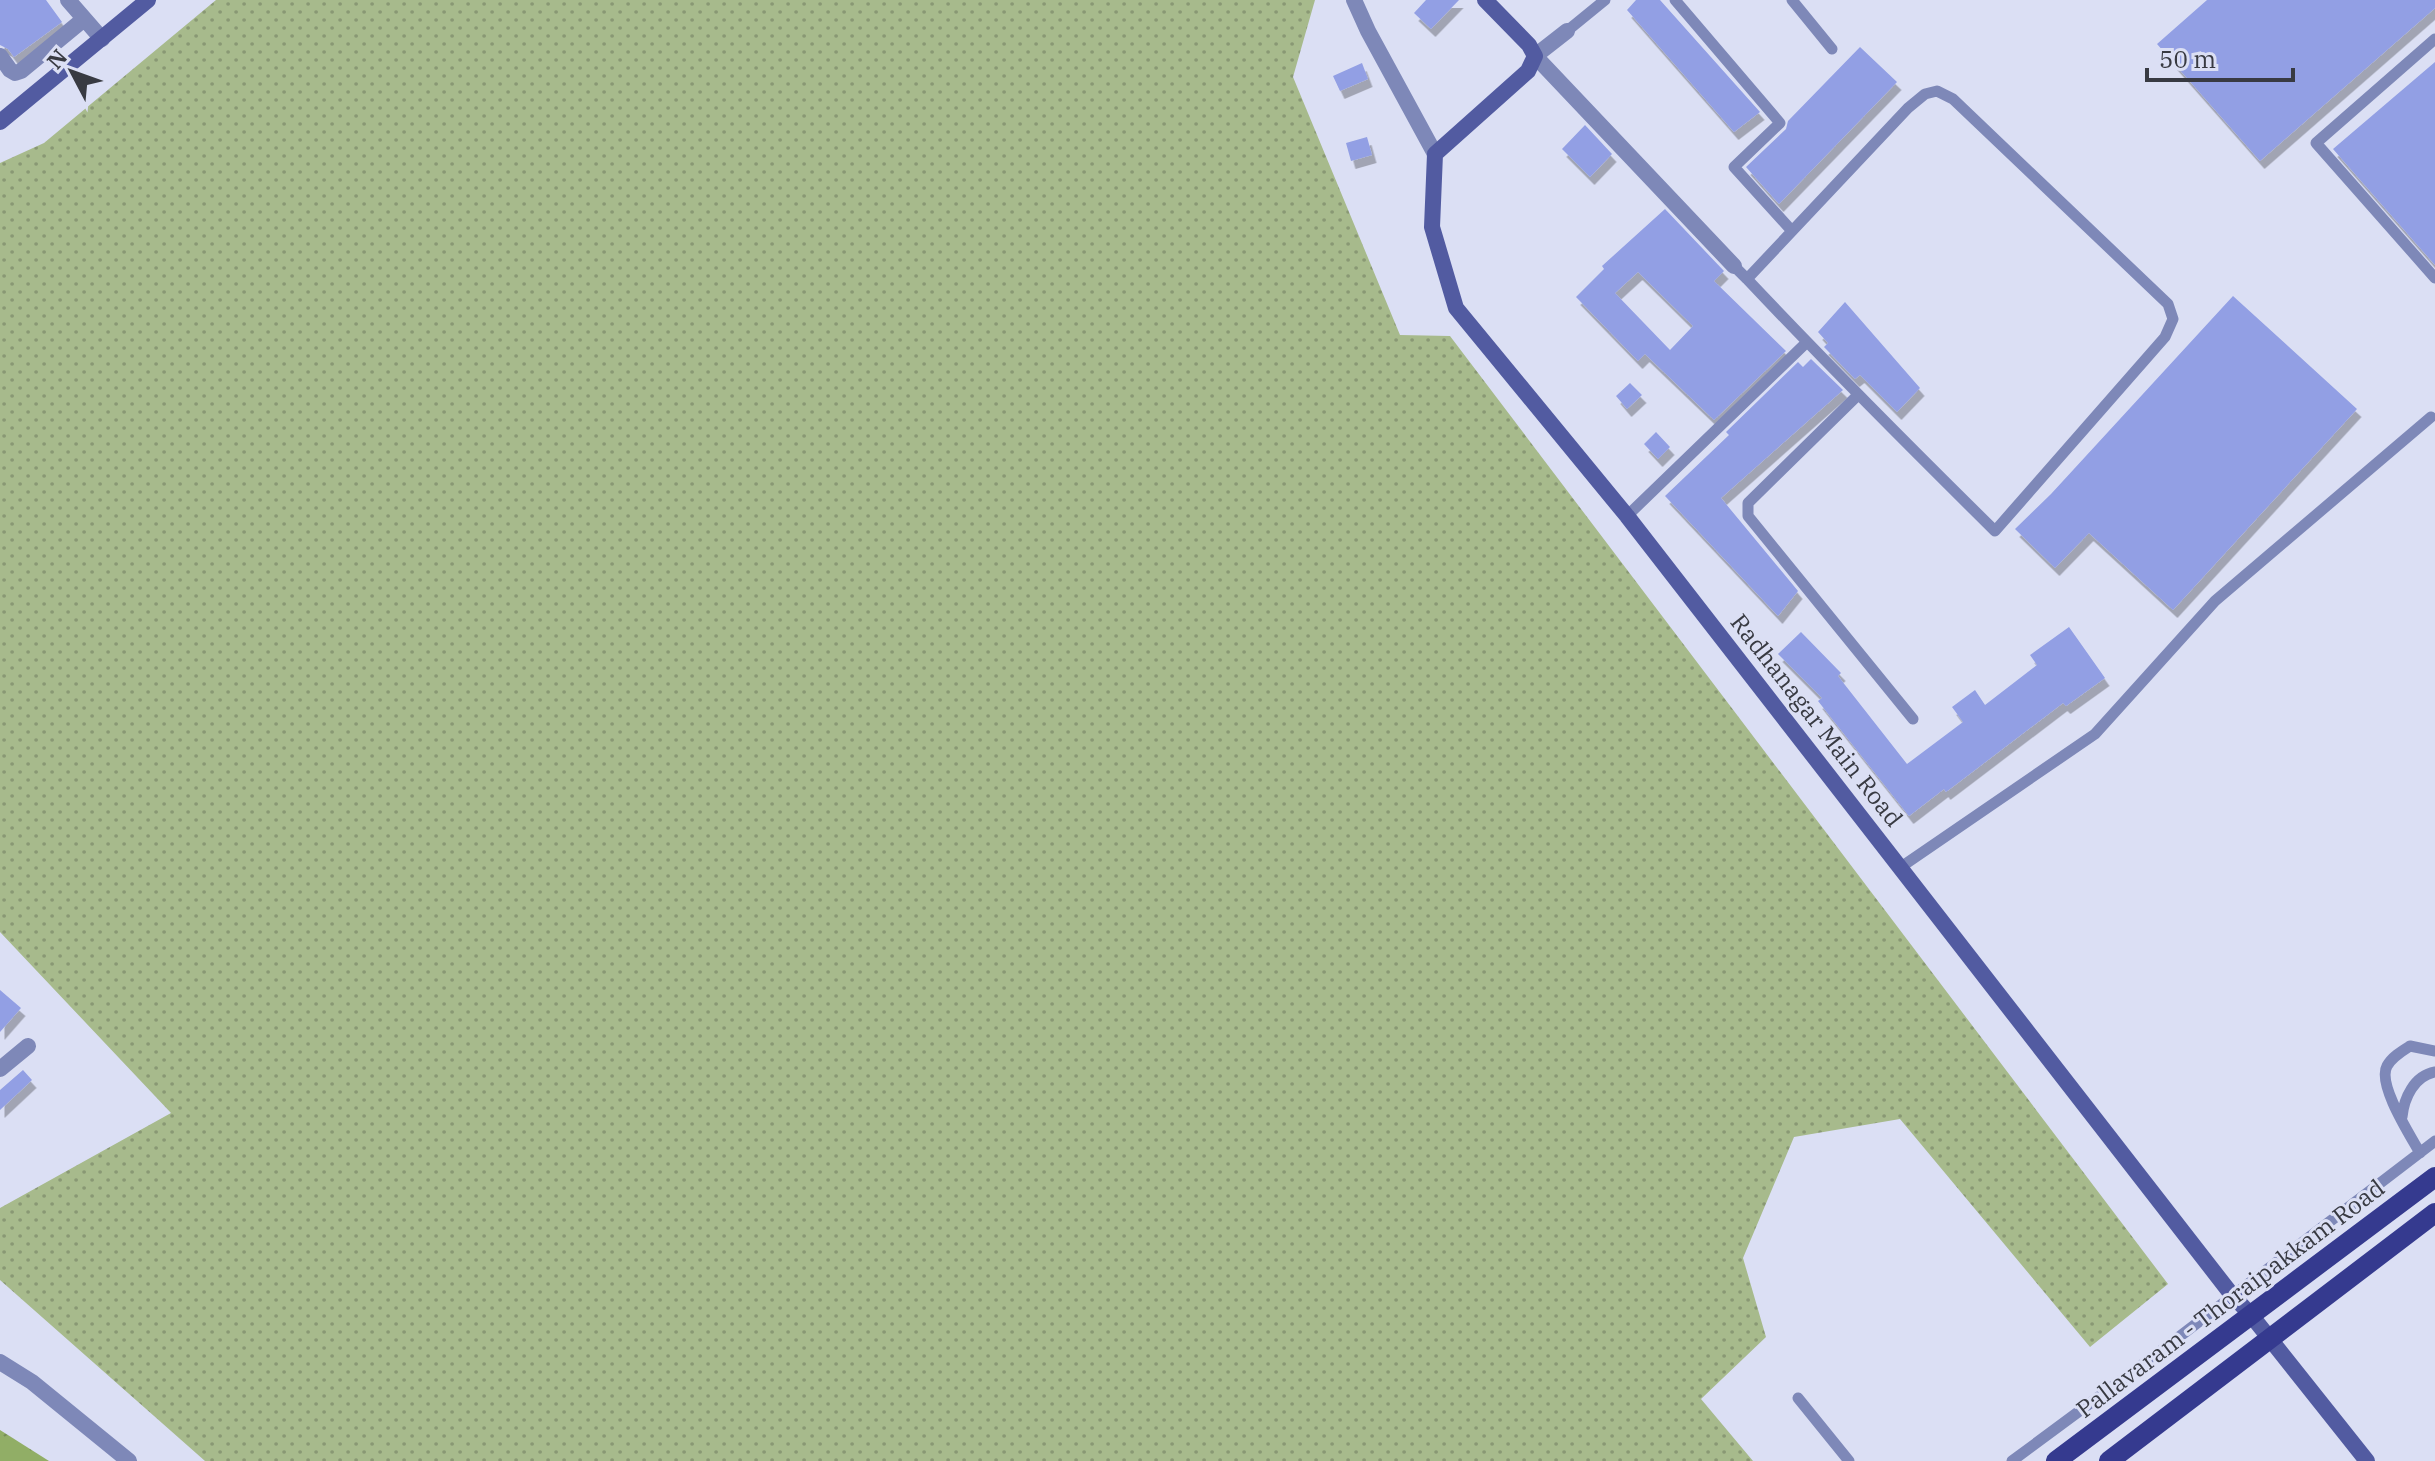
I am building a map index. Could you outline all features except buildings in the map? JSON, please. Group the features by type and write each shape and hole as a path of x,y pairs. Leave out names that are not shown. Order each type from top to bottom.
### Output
{"main road":[{"name":"Pallavaram - Thoraipakkam Road","path":"2056,1461 2435,1177"},
{"path":"2109,1461 2435,1213"}],"street":[{"path":"68,0 102,39"},
{"path":"0,122 148,0"},
{"path":"1354,0 1435,154 1528,71 1535,56 1567,31"},
{"path":"1485,0 1734,266"},
{"path":"0,56 10,70 15,73 21,71 84,19"},
{"name":"Radhanagar Main Road","path":"1435,154 1432,227 1456,308 1627,516 2232,1295 2367,1461"},
{"path":"0,1069 28,1046"},
{"path":"0,1362 32,1382 129,1461"}],"lane":[{"path":"1567,31 1605,0"},
{"path":"1675,0 1780,123 1734,167 1792,231"},
{"path":"1792,0 1832,49"},
{"path":"2435,39 2316,143 2435,278"},
{"path":"1734,266 1995,531 2165,337 2172,314 2168,304 1953,99 1937,91 1925,94 1908,108 1747,279"},
{"path":"1627,516 1807,342"},
{"path":"1858,395 1748,503 1748,516 1913,719"},
{"path":"1901,867 2095,734 2215,601 2434,418"},
{"path":"2420,1153 2384,1082 2385,1069 2396,1055 2410,1046 2435,1051"},
{"path":"2402,1117 2404,1102 2411,1089 2427,1073 2435,1072"},
{"path":"2012,1461 2435,1141"},
{"path":"1798,1398 1849,1461"}],"shaded area":[{"path":"216,0 1315,0 1293,77 1400,335 1450,336 2168,1284 2090,1347 1900,1119 1794,1137 1743,1258 1766,1337 1701,1399 1753,1461 205,1461 0,1280 0,1208 171,1113 0,932 0,163 44,143"}],"water":[{"path":"0,1430 49,1461 0,1461"}]}
